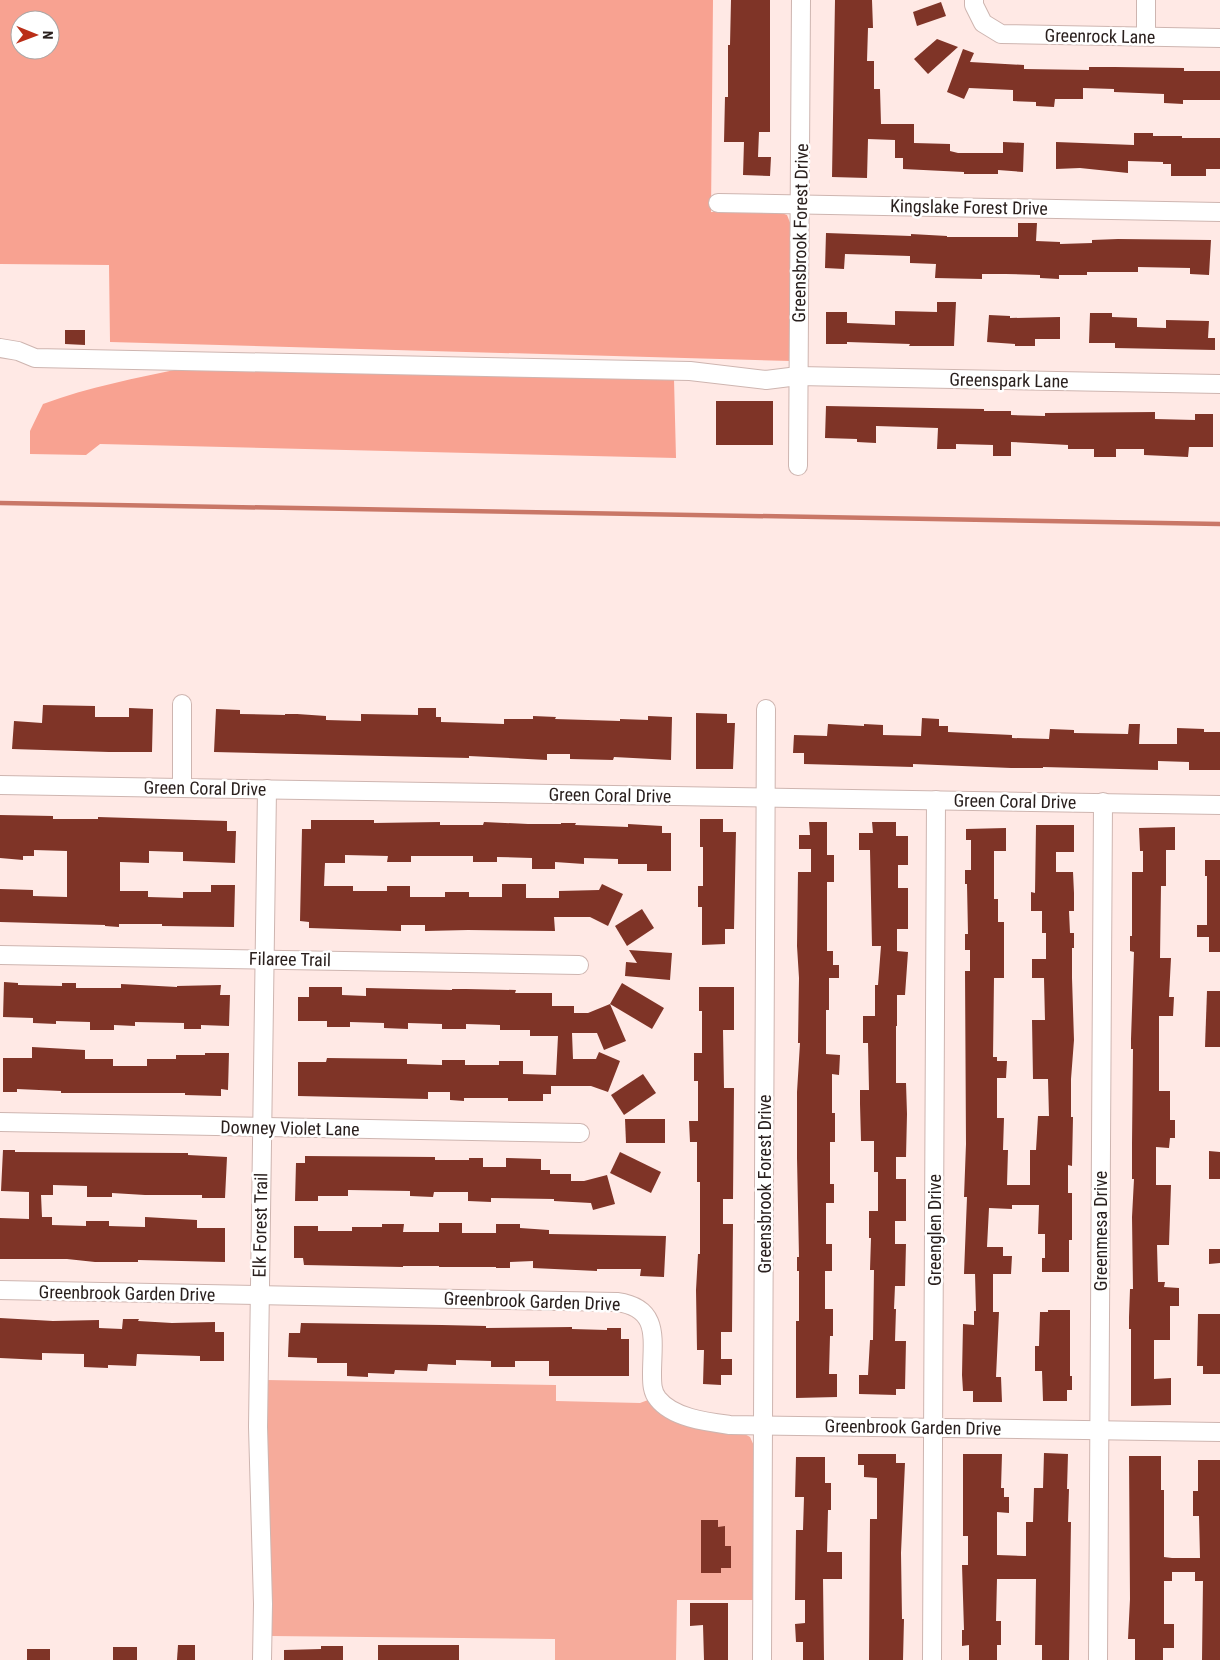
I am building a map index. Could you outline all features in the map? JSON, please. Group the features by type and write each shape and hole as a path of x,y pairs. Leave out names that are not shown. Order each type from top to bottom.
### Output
{"street":[{"name":"Greensbrook Forest Drive","path":"798,466 801,0"},
{"name":"Greenrock Lane","path":"974,0 974,5 983,23 1001,34 1220,38"},
{"path":"1146,0 1146,36"},
{"name":"Kingslake Forest Drive","path":"718,203 1220,212"},
{"name":"Greenspark Lane","path":"0,348 18,351 35,358 690,371 766,380 798,376 1220,384"},
{"path":"182,704 182,787"},
{"name":"Greensbrook Forest Drive","path":"762,1660 766,708"},
{"name":"Green Coral Drive","path":"0,785 1220,805"},
{"name":"Elk Forest Trail","path":"262,1660 263,1604 258,1478 259,1295 266,959 267,789"},
{"name":"Greenglen Drive","path":"932,1660 936,800"},
{"name":"Greenmesa Drive","path":"1098,1660 1103,802"},
{"name":"Filaree Trail","path":"0,955 579,965"},
{"name":"Downey Violet Lane","path":"0,1122 580,1133"},
{"name":"Greenbrook Garden Drive","path":"0,1290 627,1304 642,1310 648,1318 651,1327 652,1383 654,1393 659,1401 680,1414 709,1422 730,1425 1220,1432"}],"shaded area":[{"path":"0,0 713,0 711,212 779,212 787,215 791,225 791,361 110,342 109,265 0,264"},
{"path":"184,368 674,379 676,458 100,444 86,455 30,454 30,431 43,404 130,379"},
{"path":"266,1380 556,1385 556,1401 640,1403 648,1400 741,1432 750,1437 755,1448 754,1600 677,1600 676,1660 555,1660 555,1639 271,1636 272,1597 266,1464"}],"building":[{"path":"731,0 770,0 770,132 759,132 758,157 771,157 770,176 743,175 744,142 724,142 725,97 728,97 728,45 730,45"},
{"path":"835,0 872,0 873,28 868,28 867,61 874,61 874,89 880,89 881,124 914,124 914,143 950,144 950,151 958,153 1003,153 1003,142 1024,143 1023,172 998,170 998,174 964,174 964,172 903,169 903,158 895,158 895,140 868,139 867,178 832,177"},
{"path":"941,2 946,16 917,26 913,12"},
{"path":"937,39 958,47 928,74 914,59"},
{"path":"963,49 974,53 970,62 1024,65 1024,69 1089,70 1089,67 1115,67 1184,68 1184,71 1220,71 1220,100 1183,100 1183,104 1164,103 1164,94 1114,92 1114,89 1083,88 1083,99 1055,99 1054,107 1036,106 1036,102 1013,101 1013,90 969,88 964,99 947,92"},
{"path":"1134,133 1153,133 1153,136 1182,136 1182,138 1220,138 1220,169 1206,169 1206,176 1171,176 1171,164 1128,161 1128,173 1080,168 1056,169 1056,142 1134,145"},
{"path":"1018,223 1037,223 1036,241 1060,242 1060,244 1092,243 1092,240 1118,239 1211,240 1209,275 1190,274 1190,268 1138,267 1138,272 1087,272 1087,275 1059,275 1059,279 1040,278 1040,275 1006,274 982,274 982,279 935,278 936,264 910,263 910,256 845,254 844,269 825,268 826,233 1018,237"},
{"path":"937,302 956,302 954,346 909,346 910,344 847,342 847,344 826,344 826,312 847,312 847,323 895,325 895,311 937,312"},
{"path":"1090,313 1112,313 1112,317 1137,318 1137,327 1166,328 1166,320 1209,321 1208,338 1215,338 1215,350 1115,348 1115,343 1089,343"},
{"path":"989,315 1010,316 1010,318 1060,317 1060,339 1035,339 1035,346 1015,346 1015,344 987,342"},
{"path":"65,330 85,330 85,345 65,344"},
{"path":"716,401 773,401 773,445 716,445"},
{"path":"826,406 984,409 984,411 1011,411 1011,415 1045,416 1045,413 1155,412 1155,419 1195,420 1195,414 1213,414 1213,447 1189,447 1188,457 1144,455 1144,449 1116,449 1116,457 1094,457 1094,449 1068,449 1068,445 1011,442 1011,456 993,456 993,445 956,444 956,449 937,449 938,428 876,426 876,443 857,442 857,439 825,438"},
{"path":"43,705 95,706 95,717 129,717 129,708 153,709 152,752 12,749 14,721 42,723"},
{"path":"418,708 436,708 436,717 441,717 441,722 504,724 504,719 533,719 533,716 556,717 555,719 620,721 620,719 648,720 648,716 672,717 671,760 614,757 613,760 570,759 570,754 547,754 547,760 469,756 469,758 214,752 216,709 240,710 240,714 297,714 326,716 326,720 361,721 361,714 418,715"},
{"path":"696,713 727,714 727,723 735,723 733,769 696,769"},
{"path":"922,718 939,719 939,726 948,726 948,732 1012,735 1012,738 1049,739 1050,729 1074,730 1074,733 1128,734 1129,724 1140,724 1139,744 1177,744 1177,728 1204,729 1204,732 1220,732 1220,770 1189,770 1189,762 1158,761 1158,770 1011,768 913,764 913,767 804,764 804,753 793,753 794,735 827,736 828,724 883,725 883,735 921,736"},
{"path":"0,815 53,816 53,819 98,819 98,817 227,821 227,831 236,831 235,863 183,861 183,852 149,851 149,863 120,862 120,891 148,891 148,897 183,898 183,892 211,892 211,885 235,885 234,927 119,924 119,927 0,922 0,889 33,890 33,896 67,897 67,851 34,850 34,856 23,856 23,860 0,858"},
{"path":"700,819 723,819 723,832 736,832 734,929 725,929 725,944 702,945 702,907 698,907 698,886 703,886 703,847 700,847"},
{"path":"311,820 374,820 374,823 440,822 440,825 483,825 484,822 528,824 576,823 575,825 628,827 628,824 662,826 662,833 671,833 671,871 647,871 647,864 618,864 618,859 584,858 584,864 555,862 555,869 532,869 532,858 497,857 497,862 473,862 473,856 411,856 411,862 387,862 388,856 345,855 345,863 325,863 324,886 353,886 353,891 387,891 387,886 410,886 410,897 445,897 445,892 469,892 469,897 502,897 502,884 526,884 526,898 559,898 559,891 599,890 602,884 623,894 608,926 590,917 554,917 555,931 425,931 425,925 401,925 401,931 309,928 309,922 300,921 302,829 311,829"},
{"path":"809,822 827,822 827,855 834,855 834,882 827,882 827,951 833,951 833,965 839,965 839,978 829,978 829,1010 826,1010 826,1054 840,1055 839,1075 832,1074 832,1113 835,1113 835,1142 830,1142 830,1184 834,1184 834,1203 826,1203 826,1244 832,1244 832,1271 825,1271 825,1309 833,1309 833,1336 830,1336 829,1374 837,1374 837,1397 796,1398 796,1321 799,1321 799,1271 797,1271 797,1257 799,1257 797,1092 800,1043 798,1043 798,872 811,872 811,849 799,849 799,835 810,835"},
{"path":"872,822 896,822 896,836 908,836 908,865 898,865 898,888 908,888 908,929 897,929 897,951 908,952 905,995 897,995 896,1026 896,1083 906,1083 907,1114 906,1157 896,1157 896,1179 906,1179 906,1221 895,1221 895,1244 906,1244 905,1286 895,1286 895,1341 906,1341 905,1389 896,1389 896,1395 859,1394 859,1375 868,1375 870,1340 873,1340 874,1270 870,1270 871,1238 869,1238 869,1211 878,1211 878,1172 874,1172 874,1141 861,1141 860,1104 860,1090 869,1090 868,1043 863,1043 863,1016 875,1016 875,985 878,985 881,946 872,946 870,850 859,850 859,833 873,833"},
{"path":"1036,825 1074,825 1074,852 1056,852 1056,872 1073,872 1074,893 1074,911 1069,911 1070,933 1074,933 1072,978 1074,1040 1071,1079 1071,1117 1073,1117 1072,1166 1068,1165 1068,1193 1072,1193 1072,1240 1069,1240 1069,1272 1042,1272 1042,1258 1045,1258 1045,1234 1038,1234 1039,1205 1012,1205 1012,1209 989,1208 987,1247 1003,1247 1003,1256 1012,1256 1011,1274 993,1274 993,1312 999,1312 996,1377 1001,1377 1002,1402 973,1402 973,1391 963,1391 962,1375 963,1324 974,1325 974,1311 976,1311 975,1274 964,1274 967,1197 964,1197 966,1144 965,971 970,971 970,950 965,950 965,934 968,934 965,870 971,870 971,840 966,840 966,829 1006,828 1006,851 994,851 994,899 998,899 998,922 1004,922 1004,978 994,978 993,1057 997,1057 997,1061 1007,1061 1006,1078 997,1078 997,1118 1004,1118 1003,1150 1008,1150 1007,1185 1030,1185 1030,1150 1036,1150 1038,1116 1049,1116 1048,1079 1033,1079 1032,1020 1045,1020 1044,978 1032,978 1032,959 1046,959 1046,933 1042,933 1042,911 1031,911 1031,892 1035,893"},
{"path":"1175,827 1175,850 1166,850 1166,886 1161,886 1160,958 1171,958 1169,997 1174,997 1173,1016 1159,1016 1159,1091 1170,1091 1170,1120 1175,1120 1175,1138 1170,1138 1169,1148 1156,1147 1156,1185 1171,1185 1169,1245 1157,1245 1158,1282 1165,1282 1164,1287 1179,1288 1179,1306 1170,1306 1170,1340 1154,1340 1154,1379 1171,1378 1171,1405 1131,1406 1131,1329 1129,1329 1129,1317 1130,1289 1133,1289 1132,1217 1134,1179 1132,1179 1133,1049 1131,1049 1131,1039 1134,952 1130,951 1130,936 1132,936 1132,872 1143,872 1143,851 1140,851 1139,828"},
{"path":"1205,860 1220,860 1220,952 1209,952 1209,937 1197,937 1197,925 1207,925 1207,876 1205,876"},
{"path":"642,909 654,928 627,946 615,926"},
{"path":"629,950 672,953 670,980 625,976 626,962 637,963"},
{"path":"4,982 18,983 18,985 62,986 62,983 76,983 76,988 121,988 121,984 177,987 221,985 220,995 230,995 229,1026 201,1025 201,1029 184,1029 184,1023 135,1022 135,1026 114,1025 114,1030 90,1030 90,1022 56,1021 56,1024 33,1023 33,1018 3,1017"},
{"path":"622,983 664,1008 652,1029 610,1004"},
{"path":"309,987 342,987 342,995 366,996 366,988 516,990 515,993 552,993 552,1006 574,1006 574,1013 588,1013 610,1004 626,1041 604,1050 597,1033 572,1033 573,1059 596,1059 599,1052 620,1061 608,1092 591,1086 551,1086 551,1094 543,1094 543,1101 508,1101 508,1098 464,1098 464,1101 450,1100 450,1092 428,1092 428,1099 298,1096 298,1062 326,1062 327,1058 407,1059 407,1064 442,1065 442,1060 465,1060 465,1065 499,1065 499,1061 523,1061 523,1074 556,1075 558,1036 530,1036 530,1030 500,1030 500,1025 466,1024 466,1029 442,1029 442,1024 408,1023 408,1029 384,1028 384,1023 350,1022 350,1027 327,1027 327,1021 298,1021 298,997 309,997"},
{"path":"699,987 734,987 734,1030 723,1030 724,1088 734,1088 733,1199 723,1199 723,1224 733,1224 732,1332 721,1332 721,1359 732,1359 732,1375 721,1375 721,1385 703,1384 704,1350 697,1350 696,1290 698,1254 700,1254 700,1182 697,1182 697,1142 690,1142 689,1121 698,1121 698,1081 694,1081 694,1053 702,1053 702,1011 699,1011"},
{"path":"1207,991 1220,991 1220,1047 1205,1047"},
{"path":"32,1047 85,1050 85,1059 113,1059 113,1066 147,1066 147,1059 176,1059 176,1055 229,1053 228,1090 221,1089 221,1096 185,1095 185,1093 61,1093 61,1091 17,1089 17,1092 3,1092 3,1058 32,1058"},
{"path":"643,1074 656,1093 624,1115 611,1095"},
{"path":"625,1119 665,1119 665,1143 626,1143"},
{"path":"3,1150 15,1150 15,1152 188,1153 188,1155 227,1157 225,1198 202,1198 202,1195 112,1193 112,1197 87,1197 87,1186 53,1185 53,1195 41,1195 42,1217 52,1217 52,1225 86,1226 86,1221 109,1221 109,1226 145,1227 145,1217 197,1220 197,1228 225,1228 225,1262 138,1260 138,1262 95,1262 67,1259 0,1259 0,1218 29,1219 29,1192 1,1191"},
{"path":"1209,1151 1220,1152 1220,1179 1209,1179"},
{"path":"620,1152 661,1172 651,1193 610,1173"},
{"path":"305,1156 435,1157 435,1160 483,1158 483,1167 506,1167 506,1158 541,1159 541,1170 550,1170 550,1174 571,1174 571,1181 584,1181 607,1175 615,1204 593,1210 591,1203 554,1201 554,1199 491,1198 491,1202 468,1201 468,1192 434,1192 433,1197 410,1196 410,1191 348,1190 348,1196 318,1196 318,1201 295,1201 296,1163 305,1163"},
{"path":"439,1223 462,1223 462,1233 496,1233 496,1224 520,1224 520,1228 549,1230 549,1234 666,1236 664,1277 640,1276 641,1269 597,1269 597,1271 533,1268 533,1261 510,1262 510,1268 403,1267 304,1265 303,1258 294,1258 294,1226 318,1226 318,1231 352,1231 352,1227 382,1227 382,1224 404,1224 403,1232 439,1232"},
{"path":"1209,1249 1220,1249 1220,1263 1209,1264"},
{"path":"1048,1310 1070,1310 1070,1376 1072,1376 1072,1390 1067,1390 1067,1401 1043,1401 1042,1371 1035,1371 1035,1346 1039,1346 1040,1312 1048,1312"},
{"path":"1198,1314 1220,1314 1220,1374 1203,1374 1203,1366 1197,1366"},
{"path":"0,1318 53,1321 99,1320 99,1328 122,1329 123,1319 172,1323 215,1322 215,1332 224,1332 224,1361 200,1361 200,1356 137,1354 136,1366 108,1365 108,1368 84,1367 84,1354 42,1353 42,1360 0,1358"},
{"path":"301,1323 486,1326 486,1328 572,1327 572,1329 607,1330 607,1328 621,1328 621,1339 629,1339 629,1376 549,1376 549,1361 515,1361 515,1367 491,1367 491,1361 456,1360 456,1365 428,1364 427,1371 395,1370 394,1374 368,1373 368,1377 347,1376 347,1363 317,1363 317,1358 288,1357 289,1333 300,1333"},
{"path":"1044,1453 1068,1454 1068,1522 1071,1522 1069,1660 1042,1660 1042,1645 1035,1645 1036,1579 997,1579 996,1621 1001,1621 1001,1645 997,1645 997,1660 969,1660 969,1645 962,1646 962,1630 964,1630 962,1565 968,1565 968,1536 963,1536 963,1454 1002,1454 1001,1488 1004,1488 1004,1497 1009,1497 1009,1513 997,1512 997,1555 1026,1556 1026,1522 1033,1522 1034,1488 1043,1488"},
{"path":"858,1454 896,1454 896,1463 905,1463 901,1553 902,1619 904,1619 903,1660 869,1660 870,1519 877,1519 877,1478 864,1477 864,1465 858,1465"},
{"path":"1129,1456 1161,1456 1161,1490 1164,1490 1164,1557 1172,1558 1200,1558 1199,1516 1193,1516 1193,1491 1198,1491 1198,1460 1220,1460 1220,1660 1202,1660 1203,1581 1195,1581 1195,1572 1172,1572 1172,1581 1164,1581 1164,1624 1174,1624 1174,1648 1163,1648 1163,1660 1135,1660 1135,1639 1128,1639 1130,1599"},
{"path":"796,1457 825,1457 825,1483 831,1483 831,1510 828,1510 827,1552 842,1552 842,1579 823,1579 824,1660 803,1660 803,1642 796,1642 795,1624 805,1623 805,1600 795,1600 796,1530 803,1530 804,1497 795,1497"},
{"path":"701,1520 718,1520 718,1527 725,1526 725,1546 731,1546 731,1568 721,1568 721,1573 701,1573"},
{"path":"690,1603 728,1603 728,1660 704,1660 703,1625 690,1626"},
{"path":"178,1645 195,1645 195,1660 177,1660"},
{"path":"378,1645 459,1645 459,1660 378,1660"},
{"path":"321,1646 343,1646 343,1660 284,1660 284,1650 321,1649"},
{"path":"113,1647 137,1647 137,1660 113,1660"},
{"path":"27,1649 50,1649 50,1660 27,1660"}],"waterway":[{"path":"0,503 1220,524"}]}
